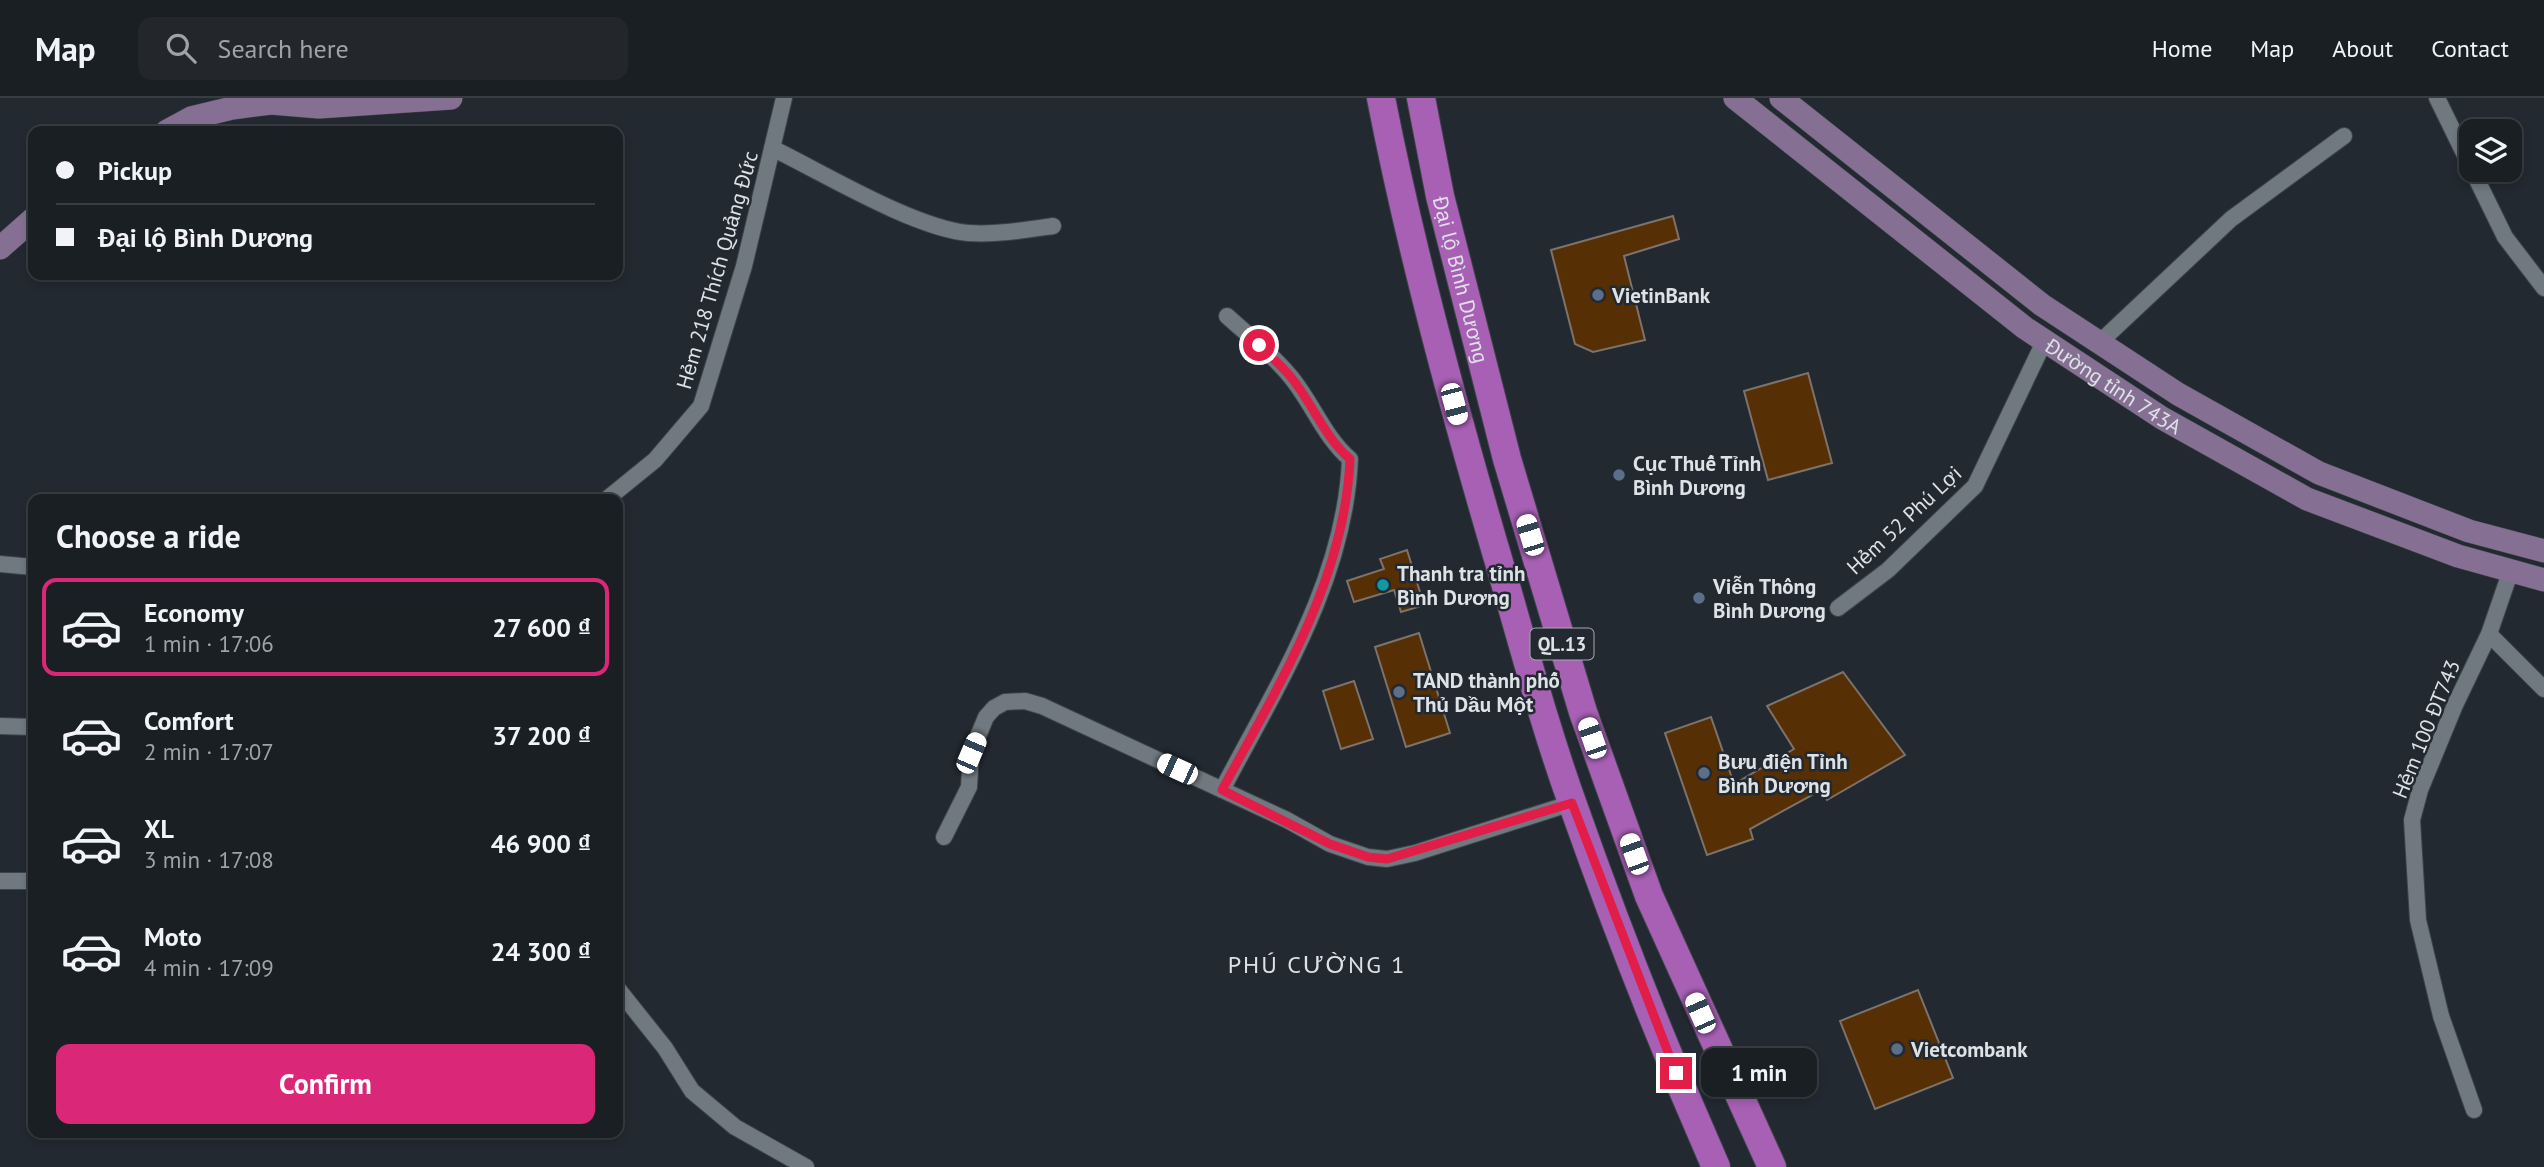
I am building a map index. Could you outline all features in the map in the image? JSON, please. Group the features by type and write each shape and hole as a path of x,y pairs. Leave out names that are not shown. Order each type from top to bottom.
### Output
{"highway":[{"name":"Đại lộ Bình Dương","path":"1381,98 1400,197 1468,456 1572,803 1685,1098 1716,1167"},
{"name":"Đại lộ Bình Dương","path":"1421,98 1440,196 1507,459 1583,712 1655,909 1772,1167"},
{"path":"1572,803 1611,790"}],"main road":[{"path":"176,126 230,103 278,101 319,107 451,98"},
{"name":"Đường tỉnh 743A","path":"1735,98 1767,107 2045,342 2162,418 2307,499 2458,556 2544,580"},
{"name":"Đường tỉnh 743A","path":"1780,98 2042,305 2178,394 2319,473 2469,531 2544,551"},
{"path":"0,248 28,223"}],"street":[{"name":"Hẻm 218 Thích Quảng Đức","path":"613,494 656,460 701,406 744,266 784,98"},
{"path":"2437,98 2505,237 2544,288"},
{"path":"2099,343 2231,219 2344,136"},
{"path":"772,148 883,203 925,221 967,233 1016,232 1053,226"},
{"path":"1222,790 1323,593 1347,505 1350,459 1334,446 1325,426 1290,375 1227,316"},
{"name":"Hẻm 52 Phú Lợi","path":"1838,608 1888,570 1975,486 2045,342"},
{"path":"0,564 28,567"},
{"name":"Hẻm 100 ĐT743","path":"2474,1110 2441,1016 2418,920 2412,820 2420,790 2455,705 2489,634 2511,570"},
{"path":"2489,634 2544,689"},
{"path":"944,837 969,787 971,753 986,717 994,708 1006,702 1025,701 1042,706 1330,844 1368,857 1387,859 1572,803"},
{"path":"0,726 28,727"},
{"path":"0,881 28,881"},
{"path":"623,995 664,1048 692,1091 735,1127 773,1151 806,1167"},
{"path":"767,1167 773,1151"}],"building":[{"name":"VietinBank","path":"1673,216 1679,239 1624,256 1645,340 1593,352 1575,344 1551,250"},
{"path":"1808,373 1832,463 1768,480 1744,391"},
{"name":"Thanh tra tỉnh Bình Dương","path":"1407,550 1424,605 1401,612 1394,590 1354,602 1347,581 1384,569 1380,559"},
{"name":"TAND thành phố Thủ Dầu Một","path":"1419,633 1450,733 1406,747 1375,647"},
{"path":"1843,672 1905,755 1827,800 1821,790 1750,829 1753,839 1707,855 1665,733 1711,717 1734,784 1794,749 1767,706"},
{"path":"1354,681 1373,739 1341,749 1323,691"},
{"name":"Vietcombank","path":"1918,990 1953,1078 1875,1109 1840,1021"}],"place":[{"name":"VietinBank","path":"1598,295"},
{"name":"Cục Thuế Tỉnh Bình Dương","path":"1619,475"},
{"name":"Thanh tra tỉnh Bình Dương","path":"1383,585"},
{"name":"Viễn Thông Bình Dương","path":"1699,598"},
{"name":"TAND thành phố Thủ Dầu Một","path":"1399,692"},
{"name":"Bưu điện Tỉnh Bình Dương","path":"1704,773"},
{"name":"Vietcombank","path":"1897,1049"}],"district":[{"name":"PHÚ CƯỜNG 1","path":"1317,964"}],"route":[{"path":"1259,345 1290,375 1325,426 1334,446 1350,459 1349,484 1347,505 1323,593 1222,790 1287,820 1330,844 1368,857 1387,859 1415,853 1572,803 1676,1073"}]}
